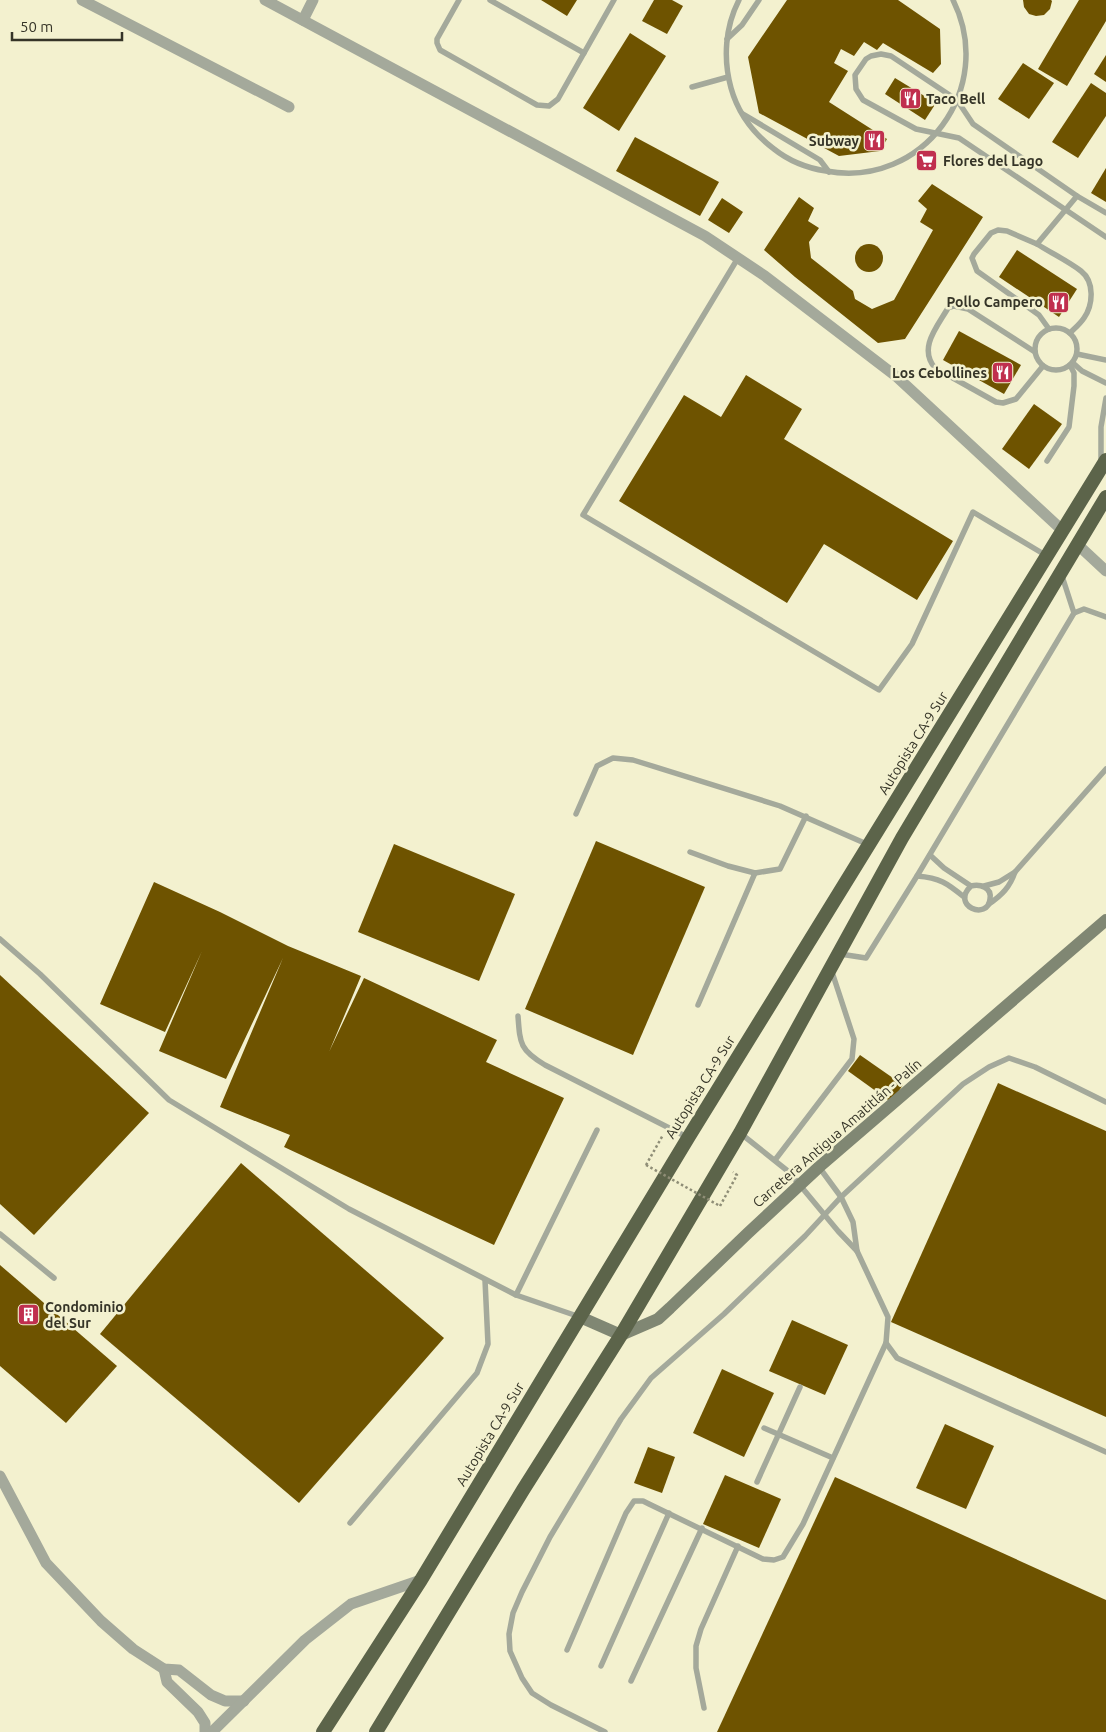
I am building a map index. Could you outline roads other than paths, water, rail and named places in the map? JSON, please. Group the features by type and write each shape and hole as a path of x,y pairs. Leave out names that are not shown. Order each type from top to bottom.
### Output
{"highway":[{"name":"Autopista CA-9 Sur","path":"323,1732 421,1580 688,1138 1103,464"},
{"path":"376,1732 523,1490 621,1335 740,1133 902,838 1106,497"}],"main road":[{"name":"Carretera Antigua Amatitlán - Palín","path":"621,1335 658,1319 664,1314 819,1168 1106,920"},
{"path":"580,1317 621,1335"}],"street":[{"path":"82,0 289,107"},
{"path":"265,0 705,236 765,276 897,377 1063,531"},
{"path":"303,20 312,0"},
{"path":"1077,544 1106,571"},
{"path":"0,1476 46,1564 101,1621 133,1650 164,1669 179,1670 197,1686 225,1701 244,1701"},
{"path":"212,1732 305,1640 351,1604 421,1580"},
{"path":"164,1669 167,1682 198,1712 205,1723 205,1732"}],"lane":[{"path":"459,0 437,39 440,50 537,105 549,106 558,99 614,0"},
{"path":"490,0 584,53"},
{"path":"727,39 742,25 759,0"},
{"path":"737,1 727,39 726,58 733,96 742,113 759,136 780,154 815,170 854,173 872,171 908,157 924,146 948,117 957,100 964,78 966,56 964,33 958,11 952,0"},
{"path":"1106,213 1077,196 973,124 957,100 920,74 886,54 876,54 866,59 855,75 856,89 863,100 916,129 959,138 1106,237"},
{"path":"692,87 728,77"},
{"path":"742,113 820,160 829,172"},
{"path":"1037,244 1077,196"},
{"path":"1048,329 1038,315 977,271 972,258 991,233 998,230 1007,230 1037,244 1081,271 1089,283 1090,306 1084,318 1070,333"},
{"path":"738,258 583,515 879,690 912,644 973,512 1047,556"},
{"path":"1035,352 968,309 954,306 948,308 928,344 927,351 935,368 996,402 1002,403 1016,399 1043,366"},
{"path":"1048,329 1064,329 1070,333 1077,342 1077,354 1072,364 1065,369 1054,370 1043,366 1035,352 1038,338 1048,329"},
{"path":"1077,354 1106,360"},
{"path":"1072,364 1106,383"},
{"path":"1047,461 1069,427 1074,386 1072,364"},
{"path":"1103,464 1101,427 1106,398"},
{"path":"1060,572 1074,613"},
{"path":"838,954 866,958 930,855 1074,613 1084,609 1104,616"},
{"path":"576,814 597,766 613,758 633,760 780,806 869,845"},
{"path":"984,886 999,882 1015,872 1106,769"},
{"path":"690,852 728,866 755,873 780,869 806,816"},
{"path":"930,855 944,868 971,886"},
{"path":"989,904 991,897 989,890 984,886 977,884 966,890 964,897 966,904 971,909 984,909 1001,896 1012,882 1015,872"},
{"path":"698,1005 755,873"},
{"path":"917,876 932,877 947,882 964,897"},
{"path":"0,939 40,974 169,1100 349,1209 516,1295 580,1317"},
{"path":"775,1160 836,1083 852,1059 854,1039 830,968"},
{"path":"518,1016 522,1046 530,1056 688,1138"},
{"path":"606,1732 552,1706 532,1693 522,1678 510,1651 509,1634 513,1613 550,1537 620,1419 651,1378 724,1314 805,1236 841,1197 964,1084 989,1066 1009,1058 1035,1067 1106,1102"},
{"path":"516,1295 597,1130"},
{"path":"740,1133 789,1172 857,1251"},
{"path":"567,1650 628,1508 634,1501 637,1500 649,1504 763,1559 774,1560 783,1557 804,1524 886,1344 888,1317 857,1251 852,1222 841,1197 819,1168"},
{"path":"0,1234 54,1278"},
{"path":"350,1523 477,1373 488,1344 485,1280"},
{"path":"886,1344 897,1358 1106,1452"},
{"path":"757,1482 800,1387"},
{"path":"764,1428 833,1458"},
{"path":"601,1666 669,1513"},
{"path":"630,1681 702,1528"},
{"path":"704,1708 696,1668 696,1646 700,1629 738,1546"}],"place":[{"name":"Taco Bell","path":"910,99"},
{"name":"Subway","path":"875,141"},
{"name":"Flores del Lago","path":"927,161"},
{"name":"Pollo Campero","path":"1059,302"},
{"name":"Los Cebollines","path":"1003,373"},
{"name":"Condominio del Sur","path":"29,1315"}]}
